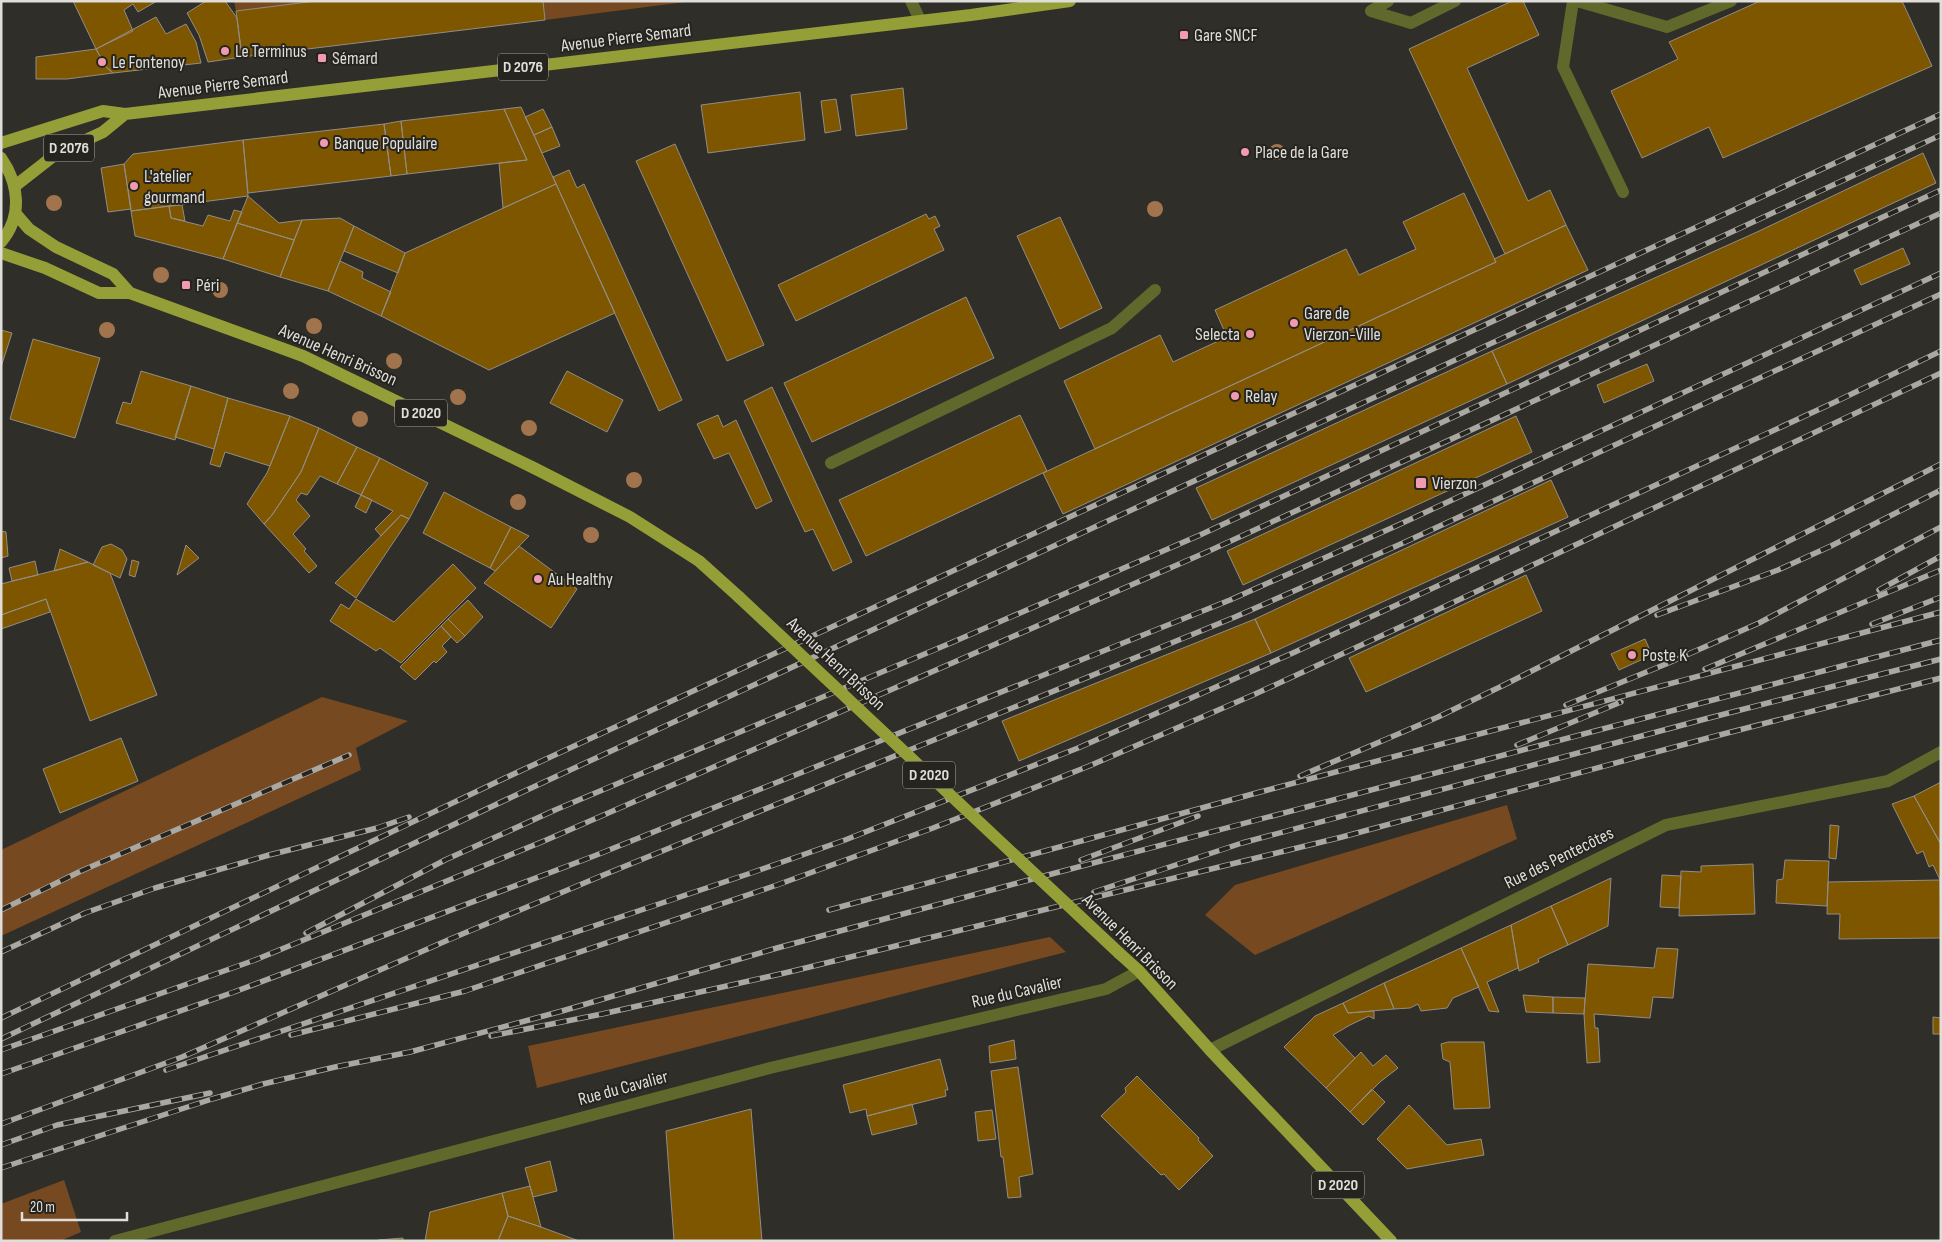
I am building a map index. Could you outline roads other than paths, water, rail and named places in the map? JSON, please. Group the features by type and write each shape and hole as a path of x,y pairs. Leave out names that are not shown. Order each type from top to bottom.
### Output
{"main road":[{"name":"Avenue Pierre Semard","path":"1,144 103,112 125,114 1070,1"},
{"name":"D 2076","path":"15,186 56,154 103,132 125,114"},
{"path":"1,158 10,171 15,186 16,214 8,234 1,242"},
{"name":"Avenue Henri Brisson","path":"16,214 30,229 56,247 113,274 130,293"},
{"name":"Avenue Henri Brisson","path":"1,253 45,268 99,293 130,293 303,356 630,516 700,561 1138,971 1391,1241"}],"street":[{"path":"912,1 920,20"},
{"path":"1370,6 1388,1"},
{"path":"1370,6 1411,23 1455,1"},
{"path":"1573,1 1563,67 1623,192"},
{"path":"1577,1 1667,27 1730,1"},
{"path":"831,463 1112,328 1155,290"},
{"name":"Rue des Pentecôtes","path":"1210,1050 1666,825 1888,781 1941,752"},
{"name":"Rue du Cavalier","path":"119,1240 770,1068 1106,989 1138,971"}],"railway":[{"path":"1,1018 505,778 1941,114"},
{"path":"1,1039 514,796 1941,135"},
{"path":"306,933 445,860 555,810 953,642 1200,535 1941,190"},
{"path":"1,1050 255,960 544,841 1209,551 1941,213"},
{"path":"1,1074 234,992 594,856 1230,600 1396,526 1941,273"},
{"path":"1,1124 182,1057 448,940 601,876 1235,617 1403,543 1941,294"},
{"path":"166,1070 845,840 1078,748 1295,652 1941,351"},
{"path":"291,1035 465,991 777,885 933,828 1089,766 1253,695 1941,373"},
{"path":"1300,776 1438,717 1504,685 1941,464"},
{"path":"1657,615 1778,570 1831,546 1941,490"},
{"path":"1566,705 1759,623 1941,527"},
{"path":"1879,590 1941,556"},
{"path":"1705,669 1941,570"},
{"path":"1872,624 1941,597"},
{"path":"829,910 1260,792 1941,612"},
{"path":"1,1168 263,1084 410,1052 562,1011 777,948 1025,881 1941,640"},
{"path":"1094,892 1242,843 1705,719 1941,659"},
{"path":"491,1036 602,1014 789,972 1342,837 1708,738 1941,678"},
{"path":"1517,745 1621,702"},
{"path":"1,910 81,871 349,755"},
{"path":"1081,860 1198,816"},
{"path":"1,952 85,913 155,888 269,855 377,828 409,817"},
{"path":"1,1145 57,1125 210,1093"}],"place":[{"name":"Gare SNCF","path":"1184,35"},
{"name":"Le Terminus","path":"225,51"},
{"name":"Sémard","path":"322,58"},
{"name":"Le Fontenoy","path":"102,62"},
{"name":"Banque Populaire","path":"324,143"},
{"name":"Place de la Gare","path":"1245,152"},
{"name":"L'atelier gourmand","path":"134,186"},
{"name":"Péri","path":"186,285"},
{"name":"Gare de Vierzon-Ville","path":"1294,323"},
{"name":"Selecta","path":"1250,334"},
{"name":"Relay","path":"1235,396"},
{"name":"Vierzon","path":"1421,483"},
{"name":"Au Healthy","path":"538,579"},
{"name":"Poste K","path":"1632,655"}]}
